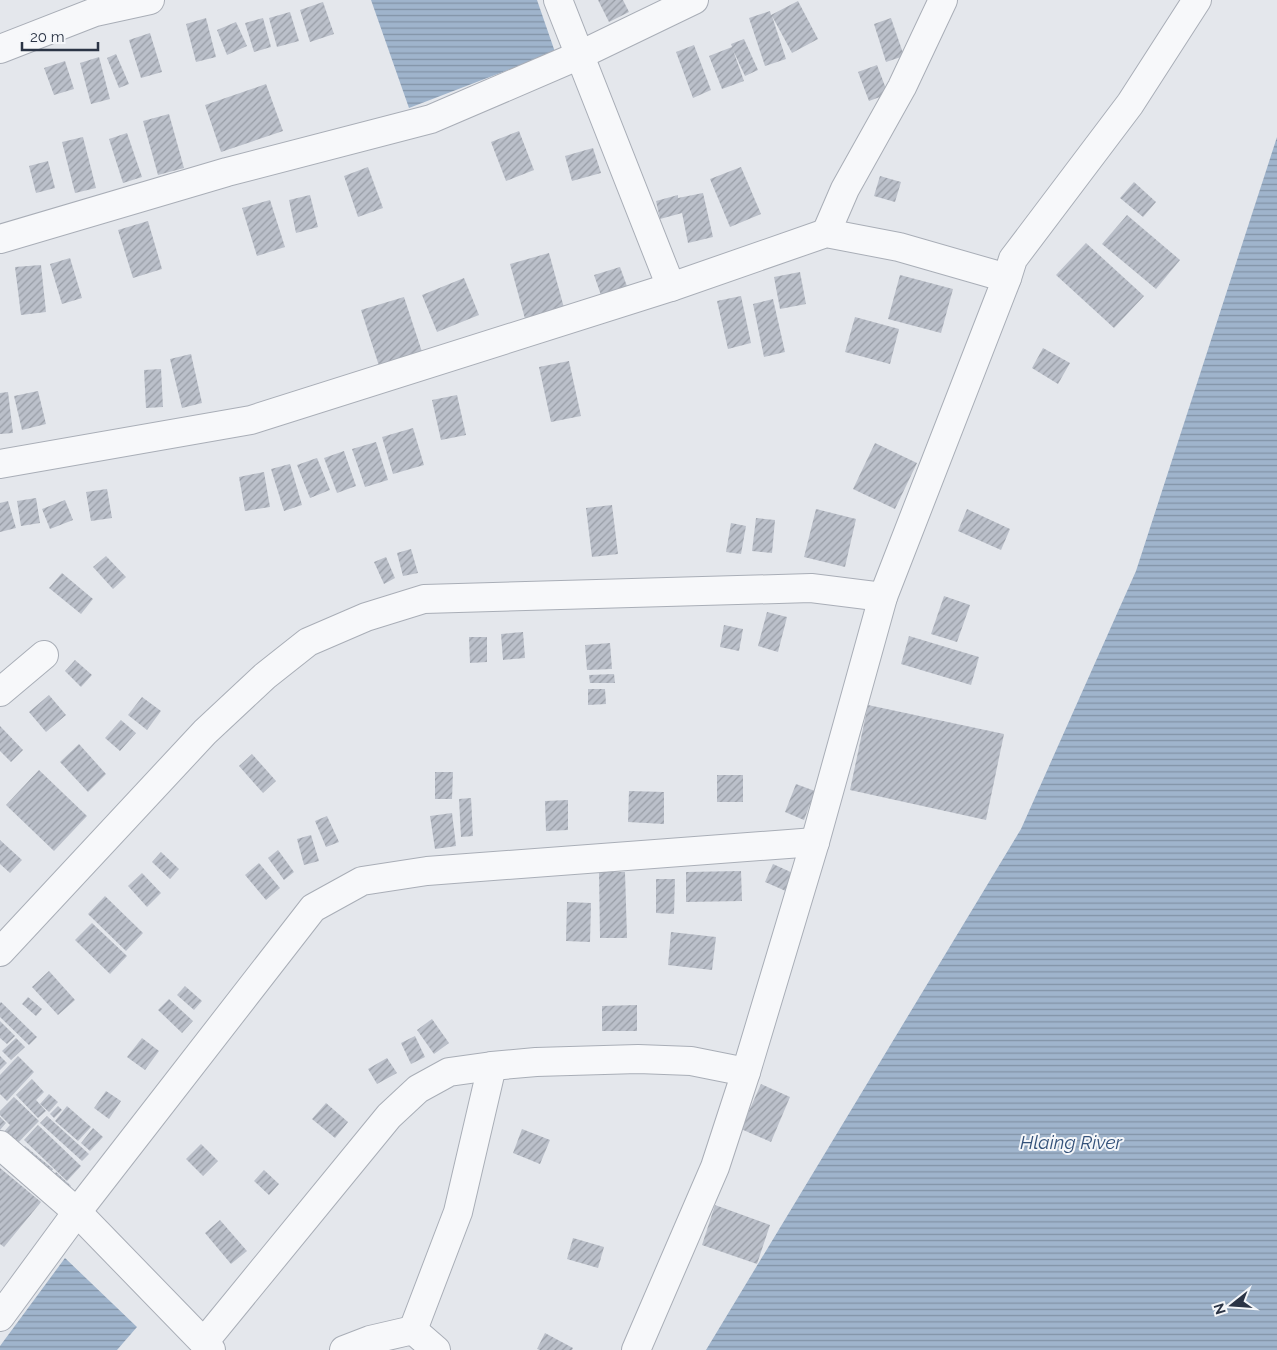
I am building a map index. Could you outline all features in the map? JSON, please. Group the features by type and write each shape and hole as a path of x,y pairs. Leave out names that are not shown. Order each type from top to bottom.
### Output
{"street":[{"path":"0,49 95,12 150,0"},
{"path":"558,0 671,287"},
{"path":"0,239 227,172 431,119 580,55 694,0"},
{"path":"826,233 845,189 902,87 944,0"},
{"path":"636,1350 715,1167 746,1072 815,842 883,597 1013,259 1130,104 1197,0"},
{"path":"0,464 251,420 671,287 826,233 900,247 1007,278"},
{"path":"0,952 205,732 265,676 308,642 366,617 424,599 811,588 883,597"},
{"path":"0,692 44,655"},
{"path":"0,1317 77,1212 313,908 362,881 427,871 815,842"},
{"path":"0,1145 77,1212 207,1346 389,1116 418,1089 449,1072 536,1062 638,1059 691,1061 746,1072"},
{"path":"413,1330 458,1212 492,1066"},
{"path":"344,1350 370,1340 413,1330"},
{"path":"413,1330 436,1350"}],"water":[{"path":"371,0 537,0 555,52 409,108"},
{"name":"Hlaing River","path":"1277,137 1277,1350 706,1350 1021,829 1136,571"},
{"path":"65,1258 137,1327 117,1350 0,1350 0,1346"}],"building":[{"path":"598,0 623,0 629,12 609,22"},
{"path":"798,1 818,39 792,53 772,16 786,59 765,66 749,18 770,11 771,15"},
{"path":"323,2 334,34 310,42 300,10"},
{"path":"290,12 299,41 277,47 269,18"},
{"path":"206,18 216,57 196,62 186,24"},
{"path":"263,18 271,47 254,52 245,23"},
{"path":"891,18 904,56 886,62 874,24"},
{"path":"236,22 247,46 227,55 217,30"},
{"path":"150,33 162,72 141,78 129,40"},
{"path":"744,39 758,70 745,76 733,50 744,81 722,89 709,56 732,47 731,44"},
{"path":"694,45 711,90 693,98 676,52"},
{"path":"116,54 129,84 119,88 107,58"},
{"path":"99,57 110,99 91,104 80,63"},
{"path":"65,61 74,89 54,95 44,68"},
{"path":"877,65 888,94 869,101 858,72"},
{"path":"266,84 283,131 221,152 205,105"},
{"path":"169,114 184,168 158,175 143,121"},
{"path":"519,131 534,170 506,181 491,142"},
{"path":"127,133 142,177 123,183 109,139"},
{"path":"83,137 96,188 75,193 62,142"},
{"path":"593,148 601,173 572,181 565,156"},
{"path":"48,161 55,188 36,193 29,166"},
{"path":"368,167 383,208 358,217 344,176"},
{"path":"741,167 761,214 730,227 710,179"},
{"path":"880,176 901,182 895,202 874,196"},
{"path":"1134,182 1156,202 1143,217 1120,198"},
{"path":"703,193 713,237 688,243 682,213 660,219 656,201 678,195 678,198"},
{"path":"310,195 318,227 296,233 289,200"},
{"path":"270,200 285,247 257,256 242,208"},
{"path":"1127,215 1180,260 1156,289 1102,244"},
{"path":"148,221 162,269 133,278 118,230"},
{"path":"1086,243 1144,296 1114,328 1056,275"},
{"path":"549,253 566,315 527,326 510,264"},
{"path":"70,258 82,298 62,304 50,264"},
{"path":"41,265 46,312 21,315 15,267"},
{"path":"620,267 628,289 602,298 594,275"},
{"path":"800,272 806,304 780,309 774,277"},
{"path":"900,275 953,289 941,333 888,319"},
{"path":"464,278 479,315 437,332 422,295"},
{"path":"741,296 751,343 728,349 717,301"},
{"path":"404,297 424,358 381,372 361,310"},
{"path":"773,299 785,352 764,357 753,304"},
{"path":"855,317 899,329 890,364 845,352"},
{"path":"1043,348 1070,363 1058,384 1032,368"},
{"path":"191,354 202,403 182,408 170,359"},
{"path":"569,361 581,416 551,422 539,367"},
{"path":"161,369 163,407 146,408 144,370"},
{"path":"38,391 46,424 22,430 14,396"},
{"path":"8,392 13,433 0,434 0,393"},
{"path":"457,395 466,435 441,440 432,400"},
{"path":"413,428 424,465 393,474 382,437"},
{"path":"376,442 388,480 365,487 352,449"},
{"path":"875,443 917,463 895,509 853,489"},
{"path":"344,451 356,486 337,493 324,458"},
{"path":"317,458 330,490 310,498 297,465"},
{"path":"290,464 302,505 284,511 271,469"},
{"path":"264,472 270,507 245,511 239,477"},
{"path":"107,489 112,518 91,521 86,492"},
{"path":"36,498 40,523 21,526 17,501"},
{"path":"65,500 73,520 50,529 42,509"},
{"path":"8,501 16,528 0,532 0,503"},
{"path":"612,505 618,554 592,557 586,508"},
{"path":"816,509 856,519 845,567 804,557"},
{"path":"967,509 1010,529 1001,550 958,531"},
{"path":"756,518 775,520 772,553 752,551"},
{"path":"731,523 746,526 741,554 726,552"},
{"path":"411,549 418,573 403,576 397,553"},
{"path":"106,556 126,577 113,589 93,567"},
{"path":"386,557 395,578 384,584 374,562"},
{"path":"62,573 93,599 81,614 49,588"},
{"path":"944,596 970,605 957,642 931,634"},
{"path":"767,612 787,617 778,652 758,646"},
{"path":"724,625 743,629 739,651 720,647"},
{"path":"523,632 525,658 503,660 501,634"},
{"path":"909,636 979,657 971,685 901,664"},
{"path":"469,637 487,637 487,662 470,663"},
{"path":"610,643 612,669 587,670 585,645"},
{"path":"75,660 92,675 81,687 65,671"},
{"path":"614,674 615,683 590,683 589,675"},
{"path":"588,689 605,689 606,704 588,705"},
{"path":"49,695 66,715 46,732 29,712"},
{"path":"142,697 161,711 147,730 128,715"},
{"path":"868,705 1004,734 986,820 850,790"},
{"path":"121,720 136,733 120,751 105,738"},
{"path":"0,726 23,750 11,762 0,751"},
{"path":"79,744 106,774 88,792 60,762"},
{"path":"252,754 276,781 263,793 239,766"},
{"path":"39,770 87,816 54,851 6,805"},
{"path":"435,772 453,772 452,799 435,799"},
{"path":"717,775 743,775 743,802 717,802"},
{"path":"796,784 815,791 804,820 785,812"},
{"path":"629,791 664,792 664,824 628,822"},
{"path":"471,798 473,836 461,837 459,799"},
{"path":"568,800 568,830 546,831 545,801"},
{"path":"452,813 456,846 435,849 430,816"},
{"path":"327,816 339,842 326,847 315,821"},
{"path":"311,835 319,861 304,865 297,839"},
{"path":"0,840 22,860 10,873 0,864"},
{"path":"278,850 294,872 284,880 268,858"},
{"path":"161,852 179,869 170,879 152,862"},
{"path":"259,863 280,888 266,900 245,875"},
{"path":"773,864 795,874 788,892 765,882"},
{"path":"741,871 742,901 686,902 686,872"},
{"path":"599,872 625,872 627,938 600,938"},
{"path":"142,873 161,893 147,907 128,886"},
{"path":"656,879 675,879 674,914 656,913"},
{"path":"105,896 143,933 126,951 88,914"},
{"path":"567,902 591,903 590,942 566,941"},
{"path":"92,923 127,956 110,974 75,940"},
{"path":"671,932 716,937 712,970 668,965"},
{"path":"49,971 75,1000 58,1015 32,987"},
{"path":"185,986 202,1001 194,1010 177,995"},
{"path":"28,997 42,1009 36,1016 22,1004"},
{"path":"169,999 193,1021 182,1033 158,1010"},
{"path":"1,1002 37,1037 29,1045 0,1017"},
{"path":"637,1005 637,1031 602,1031 602,1006"},
{"path":"432,1019 449,1043 434,1054 417,1030"},
{"path":"0,1021 15,1036 7,1044 0,1038"},
{"path":"415,1036 425,1057 411,1064 401,1043"},
{"path":"16,1038 25,1047 11,1060 2,1051"},
{"path":"142,1038 159,1051 145,1070 127,1057"},
{"path":"0,1056 7,1063 0,1070"},
{"path":"18,1056 34,1072 7,1101 0,1094 0,1075"},
{"path":"387,1058 397,1073 377,1084 368,1069"},
{"path":"32,1079 44,1092 36,1100 46,1111 38,1118 16,1095"},
{"path":"761,1084 790,1097 771,1142 741,1129"},
{"path":"106,1091 121,1101 109,1119 94,1108"},
{"path":"49,1094 58,1102 49,1112 40,1104"},
{"path":"14,1097 39,1121 13,1148 0,1136 10,1125 0,1115 0,1111"},
{"path":"326,1103 348,1122 335,1138 312,1119"},
{"path":"58,1106 62,1110 54,1118 50,1114"},
{"path":"67,1106 91,1127 78,1141 55,1121"},
{"path":"47,1116 89,1154 82,1161 40,1123"},
{"path":"0,1117 6,1123 0,1130"},
{"path":"38,1125 81,1166 67,1181 24,1140"},
{"path":"93,1128 103,1137 90,1151 81,1143"},
{"path":"522,1129 550,1140 540,1164 513,1153"},
{"path":"201,1144 218,1161 203,1176 186,1159"},
{"path":"25,1146 53,1169 45,1178 17,1155"},
{"path":"0,1168 41,1202 4,1247 0,1244"},
{"path":"264,1170 279,1184 269,1195 254,1181"},
{"path":"56,1172 71,1186 64,1195 48,1181"},
{"path":"715,1205 770,1225 757,1264 702,1245"},
{"path":"220,1220 247,1251 231,1264 205,1233"},
{"path":"573,1238 604,1247 598,1268 567,1259"},
{"path":"545,1333 573,1348 572,1350 537,1349"}]}
